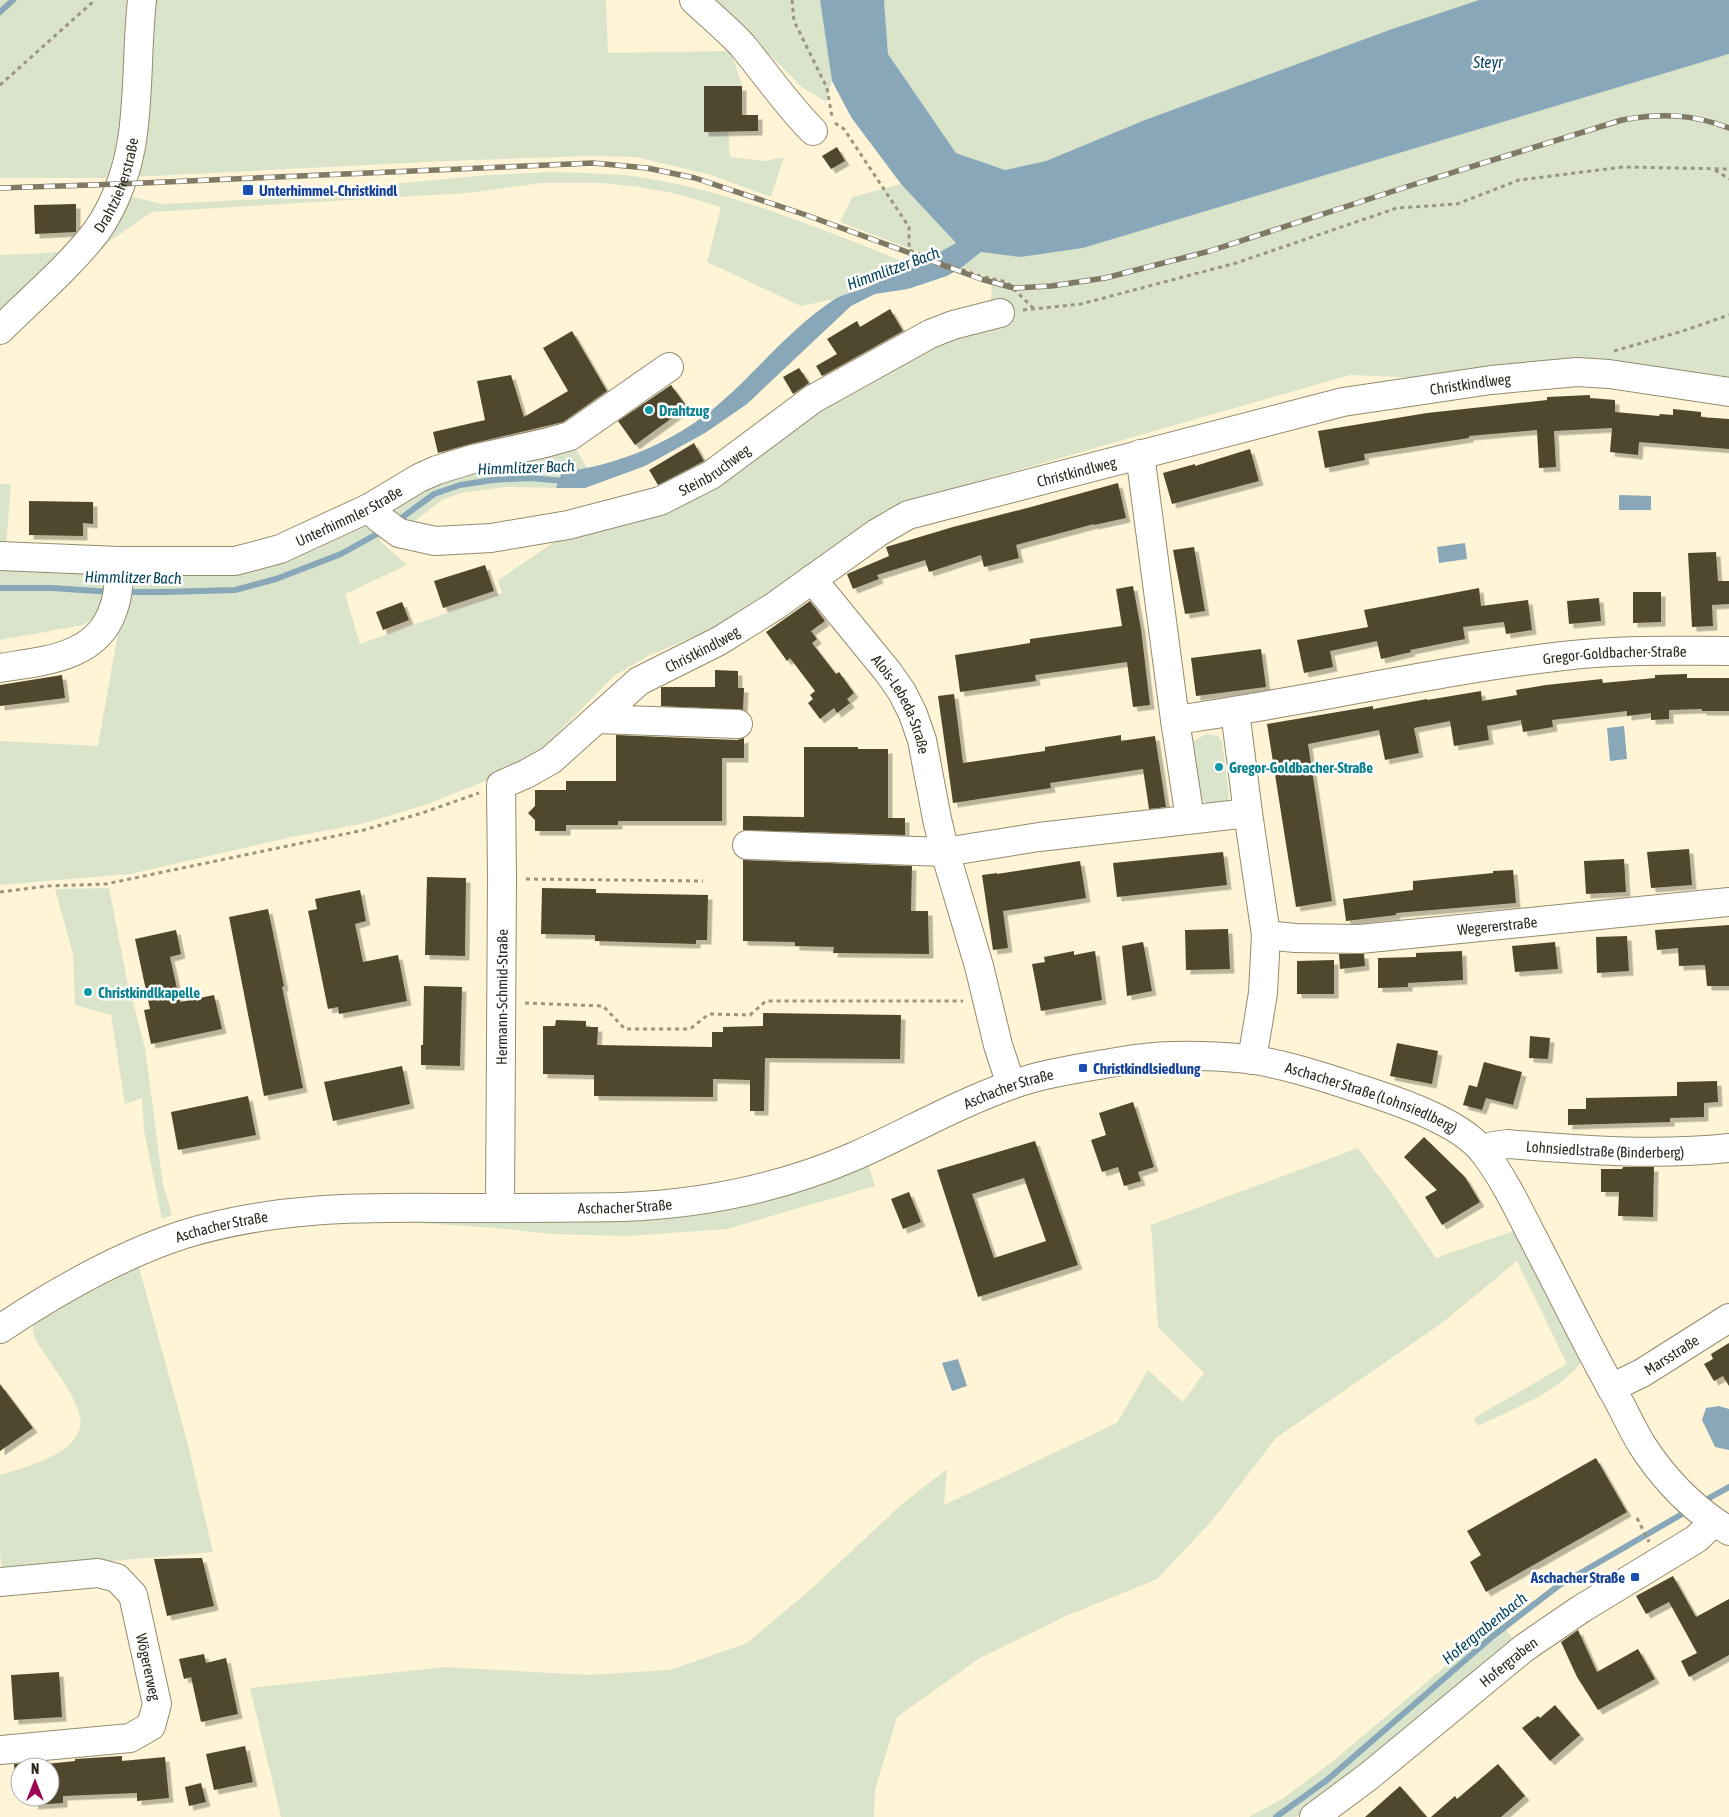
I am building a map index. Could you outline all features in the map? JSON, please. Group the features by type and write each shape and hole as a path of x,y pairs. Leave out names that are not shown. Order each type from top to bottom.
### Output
{"street":[{"name":"Drahtzieherstraße","path":"0,330 63,268 97,230 120,184 133,134 137,99 142,0"},
{"path":"694,0 728,30 813,132"},
{"name":"Steinbruchweg","path":"382,520 435,541 491,538 568,525 660,501 711,475 813,399 921,339 953,325 1000,313"},
{"name":"Unterhimmler Straße","path":"0,556 119,571 235,561 280,550 382,520 419,478 437,470 570,436 669,367"},
{"name":"Christkindlweg","path":"501,785 551,760 639,681 719,641 775,606 877,533 908,515 1343,402 1491,380 1577,372 1609,374 1729,392"},
{"path":"1140,454 1190,819"},
{"path":"0,668 57,658 75,651 100,635 108,623 114,608 119,571"},
{"name":"Alois-Lebeda-Straße","path":"812,579 888,672 902,692 913,714 922,740 945,852"},
{"name":"Gregor-Goldbacher-Straße","path":"1175,720 1478,668 1564,656 1610,652 1729,651"},
{"path":"1235,711 1266,935 1263,993 1252,1060"},
{"path":"597,719 738,724"},
{"name":"Hermann-Schmid-Straße","path":"500,1208 501,785"},
{"path":"747,845 945,852 1039,837 1248,813"},
{"path":"945,852 979,966 986,1001 1011,1085"},
{"name":"Wegererstraße","path":"1266,935 1295,938 1360,939 1729,902"},
{"name":"Aschacher Straße","path":"0,1329 88,1275 157,1244 216,1226 266,1216 313,1210 660,1206 742,1193 783,1182 853,1157 1011,1085 1061,1072 1146,1058 1218,1057 1252,1060"},
{"name":"Aschacher Straße (Lohnsiedlberg)","path":"1252,1060 1317,1075 1383,1096 1450,1125 1466,1134 1482,1150"},
{"name":"Lohnsiedlstraße (Binderberg)","path":"1482,1150 1508,1144 1641,1153 1729,1148"},
{"path":"1482,1150 1523,1218 1642,1445 1665,1476 1679,1491 1722,1527"},
{"name":"Marsstraße","path":"1611,1388 1642,1373 1729,1318"},
{"name":"Hofergraben","path":"1314,1817 1369,1776 1524,1648 1581,1609 1696,1539 1722,1527"},
{"name":"Wögererweg","path":"0,1582 98,1573 118,1578 132,1595 157,1704 151,1726 130,1738 0,1750"}],"path":[{"path":"0,85 94,0"},
{"path":"792,0 794,21 827,88 833,122 844,129 909,227 909,250 980,276 1007,282 1034,309"},
{"path":"1000,313 1081,304 1226,266 1397,208 1457,204 1519,180 1623,167 1729,169"},
{"path":"1713,169 1729,179"},
{"path":"1609,353 1626,346 1683,331 1729,316"},
{"path":"0,892 48,886 106,884 364,830 422,813 501,785"},
{"path":"502,878 703,881"},
{"path":"501,1003 603,1006 625,1029 690,1029 709,1014 750,1015 766,1001 986,1001"},
{"path":"1637,1518 1649,1543"}],"green space":[{"path":"0,0 606,0 608,53 731,51 742,86 704,87 704,132 728,131 730,157 765,161 784,157 771,197 711,175 636,157 590,156 447,161 112,178 0,178"},
{"path":"714,0 820,0 832,81 826,102 802,87"},
{"path":"884,0 1479,0 1392,29 1145,120 1046,161 1005,170 956,153 888,54"},
{"path":"1729,54 1729,380 1422,378 1350,375 896,505 723,624 648,656 614,676 534,757 486,781 425,805 365,823 297,836 130,874 0,885 0,741 98,746 124,598 102,597 98,614 83,625 0,640 0,561 235,567 425,482 573,444 588,469 562,472 556,488 505,487 461,493 442,500 407,527 379,540 407,565 345,594 360,644 502,593 498,580 562,537 846,392 849,396 874,382 870,374 990,323 992,278 961,268 981,252 1022,257 1083,248"},
{"path":"555,172 634,176 714,193 814,226 912,265 867,287 835,299 801,306 707,262 721,207 673,193 602,183 542,183 467,193 152,212 111,240 11,335 129,196 162,204 319,196 393,184 487,175"},
{"path":"901,184 956,243 932,257 840,222 852,197"},
{"path":"65,252 0,318 0,255"},
{"path":"0,484 11,484 6,548 0,547"},
{"path":"1206,734 1218,736 1222,741 1229,796 1228,800 1220,803 1208,803 1198,796 1190,748 1194,741"},
{"path":"109,888 127,980 145,1048 163,1184 172,1215 162,1219 144,1130 142,1098 125,1104 111,1015 75,1005 73,954 55,889"},
{"path":"1358,1148 1436,1258 1513,1231 1527,1253 1580,1355 1581,1363 1559,1384 1533,1400 1478,1426 1474,1418 1567,1364 1517,1261 1442,1323 1276,1438 1211,1522 1157,1579 1066,1616 980,1658 897,1717 875,1790 874,1817 281,1817 250,1688 446,1667 586,1675 670,1670 747,1643 811,1589 902,1504 947,1469 944,1505 1117,1423 1148,1370 1183,1402 1204,1373 1158,1327 1151,1225"},
{"path":"867,1161 875,1186 727,1229 629,1236 552,1234 403,1222 333,1222 273,1228 213,1240 171,1253 139,1267 187,1441 213,1552 2,1571 0,1552 0,1475 38,1463 52,1456 74,1440 80,1429 78,1409 66,1386 36,1341 33,1333 33,1323 98,1281 173,1249 297,1221 534,1219"},
{"path":"1498,1622 1513,1638 1323,1799 1296,1817 1249,1817 1282,1799 1333,1761"}],"water":[{"name":"Steyr","path":"820,0 884,0 888,54 956,153 1005,170 1046,161 1145,120 1392,29 1479,0 1729,0 1729,54 1083,248 1021,257 981,252 961,268 947,276 908,289 875,294 851,306 747,404 705,433 645,466 585,488 556,488 562,472 604,464 625,457 666,440 686,429 720,403 802,324 832,301 890,277 956,243 901,184 851,117 832,81"},
{"path":"1619,495 1651,496 1651,510 1619,510"},
{"path":"1465,543 1467,559 1439,563 1437,547"},
{"path":"1624,726 1627,759 1610,761 1607,728"},
{"path":"958,1359 967,1386 952,1391 942,1363"},
{"path":"1719,1406 1729,1409 1729,1450 1715,1447 1702,1420 1706,1408"}],"building":[{"path":"704,86 742,86 742,115 758,115 758,131 704,132"},
{"path":"837,147 845,161 831,169 822,156"},
{"path":"76,204 76,232 35,234 34,205"},
{"path":"890,309 903,331 822,376 816,366 837,354 827,339 857,321 860,327"},
{"path":"572,331 607,391 563,422 438,453 433,432 485,420 477,381 511,375 524,417 568,391 543,348"},
{"path":"799,368 809,383 793,394 783,377"},
{"name":"Drahtzug","path":"671,385 687,407 635,445 618,421"},
{"path":"1590,395 1590,398 1615,400 1615,412 1659,416 1660,414 1673,415 1673,409 1701,412 1701,417 1729,419 1729,449 1639,442 1638,455 1610,452 1612,428 1554,431 1556,467 1539,468 1537,430 1469,436 1469,438 1364,454 1365,460 1325,468 1318,431 1427,413 1547,400 1547,397"},
{"path":"694,443 704,461 658,485 649,470"},
{"path":"1250,449 1259,481 1172,504 1163,473 1195,464 1195,466"},
{"path":"1118,483 1126,518 1094,524 1016,545 1019,558 984,567 981,555 929,572 925,560 877,575 879,579 853,589 847,574 889,556 886,547"},
{"path":"29,501 93,502 93,524 83,523 83,536 29,535"},
{"path":"1194,547 1205,611 1185,614 1173,550"},
{"path":"1716,552 1718,581 1729,581 1729,604 1712,605 1713,626 1692,627 1688,553"},
{"path":"485,565 494,591 443,608 434,581"},
{"path":"1133,586 1141,629 1150,705 1133,707 1127,662 1035,675 1036,681 960,692 955,655 1030,643 1030,639 1122,626 1116,589"},
{"path":"1479,588 1481,606 1528,600 1532,630 1506,634 1504,622 1463,627 1465,639 1410,650 1411,652 1381,659 1377,641 1330,651 1333,667 1304,673 1297,640 1368,627 1364,610"},
{"path":"1633,592 1661,592 1661,622 1633,623"},
{"path":"1599,598 1601,621 1569,624 1567,601"},
{"path":"810,601 825,621 811,631 817,639 812,643 836,674 839,672 854,693 847,699 850,703 837,713 834,708 820,719 808,703 813,699 810,695 815,691 790,658 787,661 766,632"},
{"path":"402,602 409,620 383,630 376,612"},
{"path":"1261,649 1266,687 1196,696 1191,658"},
{"path":"715,670 738,671 738,688 744,688 743,710 661,706 661,687 715,687"},
{"path":"1687,674 1687,678 1729,678 1729,711 1702,711 1702,709 1669,710 1669,719 1651,720 1651,713 1627,716 1627,711 1552,720 1553,727 1523,732 1521,720 1487,726 1489,740 1454,746 1450,721 1414,728 1419,753 1385,760 1379,730 1308,744 1332,901 1296,907 1267,724 1373,706 1373,709 1481,691 1482,701 1517,695 1516,690 1546,685 1602,679 1603,683 1655,678 1655,675"},
{"path":"62,675 65,698 0,706 0,685"},
{"path":"954,694 963,763 1045,751 1045,747 1121,735 1121,741 1155,736 1166,807 1149,809 1143,769 1050,783 1051,788 953,803 938,696"},
{"path":"616,735 737,740 744,738 744,758 722,758 722,821 618,821 618,825 566,825 566,831 535,831 535,820 528,813 535,806 535,790 566,790 566,781 616,781"},
{"path":"804,747 888,749 888,818 905,818 905,835 743,830 743,816 804,817"},
{"path":"1689,849 1692,885 1651,888 1647,852"},
{"path":"1223,852 1227,885 1117,897 1113,863"},
{"path":"1624,859 1626,892 1586,894 1584,861"},
{"path":"743,860 912,866 911,911 928,911 929,954 833,953 834,947 795,946 795,942 743,941"},
{"path":"1080,861 1086,898 1003,911 1008,948 993,950 982,875"},
{"path":"1513,870 1516,903 1396,913 1396,915 1346,921 1343,899 1413,890 1413,881"},
{"path":"427,877 466,878 465,956 425,955"},
{"path":"542,888 596,889 596,893 708,895 707,940 696,940 696,944 595,941 595,935 541,934"},
{"path":"360,890 366,921 355,924 363,962 398,955 407,1001 339,1014 338,1007 328,1009 308,911 317,909 315,899"},
{"path":"268,909 303,1088 264,1096 229,917"},
{"path":"1729,925 1729,986 1707,986 1705,965 1679,966 1678,948 1657,950 1655,930"},
{"path":"1228,929 1230,969 1186,970 1185,930"},
{"path":"176,930 181,954 170,957 180,1002 214,995 222,1029 151,1044 144,1010 150,1009 135,939"},
{"path":"1627,936 1629,971 1597,973 1596,937"},
{"path":"1143,942 1152,991 1127,996 1122,946"},
{"path":"1555,942 1558,969 1515,972 1512,946"},
{"path":"1074,951 1074,955 1095,951 1102,1000 1041,1011 1032,964 1045,962 1044,957"},
{"path":"1462,951 1463,980 1408,983 1408,987 1378,988 1378,958 1416,957 1416,953"},
{"path":"1339,954 1364,954 1365,966 1340,969"},
{"path":"1334,960 1334,994 1297,994 1297,961"},
{"path":"424,986 462,987 460,1066 421,1065"},
{"path":"763,1013 901,1015 900,1059 765,1058 764,1111 750,1111 750,1080 713,1079 713,1097 594,1096 594,1075 543,1074 543,1026 555,1026 556,1020 586,1021 586,1027 598,1027 597,1045 712,1047 712,1032 723,1032 723,1027 763,1026"},
{"path":"1530,1036 1550,1038 1548,1059 1529,1058"},
{"path":"1397,1043 1438,1051 1432,1084 1390,1076"},
{"path":"1484,1062 1522,1072 1513,1105 1486,1098 1482,1110 1463,1105 1469,1085 1477,1087"},
{"path":"402,1066 410,1104 333,1121 324,1082"},
{"path":"1717,1081 1718,1102 1704,1103 1704,1117 1670,1118 1670,1122 1568,1125 1568,1109 1586,1109 1586,1098 1677,1096 1677,1082"},
{"path":"248,1096 256,1135 178,1150 171,1112"},
{"path":"1133,1102 1154,1167 1138,1172 1141,1181 1124,1186 1118,1167 1102,1172 1091,1140 1106,1135 1099,1113"},
{"path":"1424,1137 1465,1177 1480,1202 1442,1225 1425,1197 1437,1190 1404,1157"},
{"path":"1035,1141 1078,1265 978,1297 937,1170","holes":["1024,1178 1046,1241 994,1258 972,1194"]},
{"path":"1623,1167 1654,1167 1653,1217 1618,1216 1619,1192 1601,1192 1601,1169 1622,1169"},
{"path":"909,1192 921,1222 903,1229 891,1199"},
{"path":"1729,1343 1729,1386 1723,1376 1714,1381 1704,1364 1713,1359 1711,1354"},
{"path":"0,1384 33,1428 0,1451"},
{"path":"1596,1458 1627,1512 1486,1592 1470,1562 1481,1555 1467,1531"},
{"path":"202,1558 214,1606 167,1616 154,1559"},
{"path":"1673,1576 1696,1617 1729,1599 1729,1655 1689,1677 1681,1661 1697,1653 1669,1602 1646,1614 1636,1596"},
{"path":"1578,1630 1597,1672 1638,1649 1655,1679 1598,1710 1577,1677 1561,1642"},
{"path":"204,1654 206,1663 226,1658 238,1714 201,1722 191,1677 184,1679 179,1659"},
{"path":"59,1672 62,1717 14,1720 11,1675"},
{"path":"1555,1705 1580,1735 1550,1761 1522,1728 1538,1716 1540,1718"},
{"path":"245,1746 253,1782 214,1790 206,1754"},
{"path":"122,1756 122,1761 165,1757 169,1798 137,1801 137,1793 63,1796 63,1803 60,1803 60,1763 75,1761 75,1759"},
{"path":"1498,1764 1525,1796 1501,1817 1431,1817 1455,1796 1457,1799"},
{"path":"201,1783 206,1802 189,1806 185,1787"},
{"path":"1400,1786 1427,1817 1365,1817"}],"waterway":[{"path":"0,12 13,0"},
{"name":"Himmlitzer Bach","path":"396,522 434,494 460,485 493,480 529,478 565,481"},
{"name":"Himmlitzer Bach","path":"124,592 235,590 276,579 341,554 384,530"},
{"name":"Himmlitzer Bach","path":"0,588 52,588 111,592"},
{"name":"Hofergrabenbach","path":"1702,1502 1729,1487"},
{"name":"Hofergrabenbach","path":"1276,1817 1327,1780 1493,1636 1558,1586 1689,1510"}],"railway":[{"path":"0,188 593,163 647,168 695,178 806,215 981,279 1014,288 1051,286 1105,278 1210,251 1409,186 1622,120 1650,116 1676,116 1689,117 1729,128"}],"place":[{"name":"Unterhimmel-Christkindl","path":"248,190"},
{"name":"Drahtzug","path":"649,410"},
{"name":"Gregor-Goldbacher-Straße","path":"1219,767"},
{"name":"Christkindlkapelle","path":"88,992"},
{"name":"Christkindlsiedlung","path":"1083,1068"},
{"name":"Aschacher Straße","path":"1635,1577"}]}
